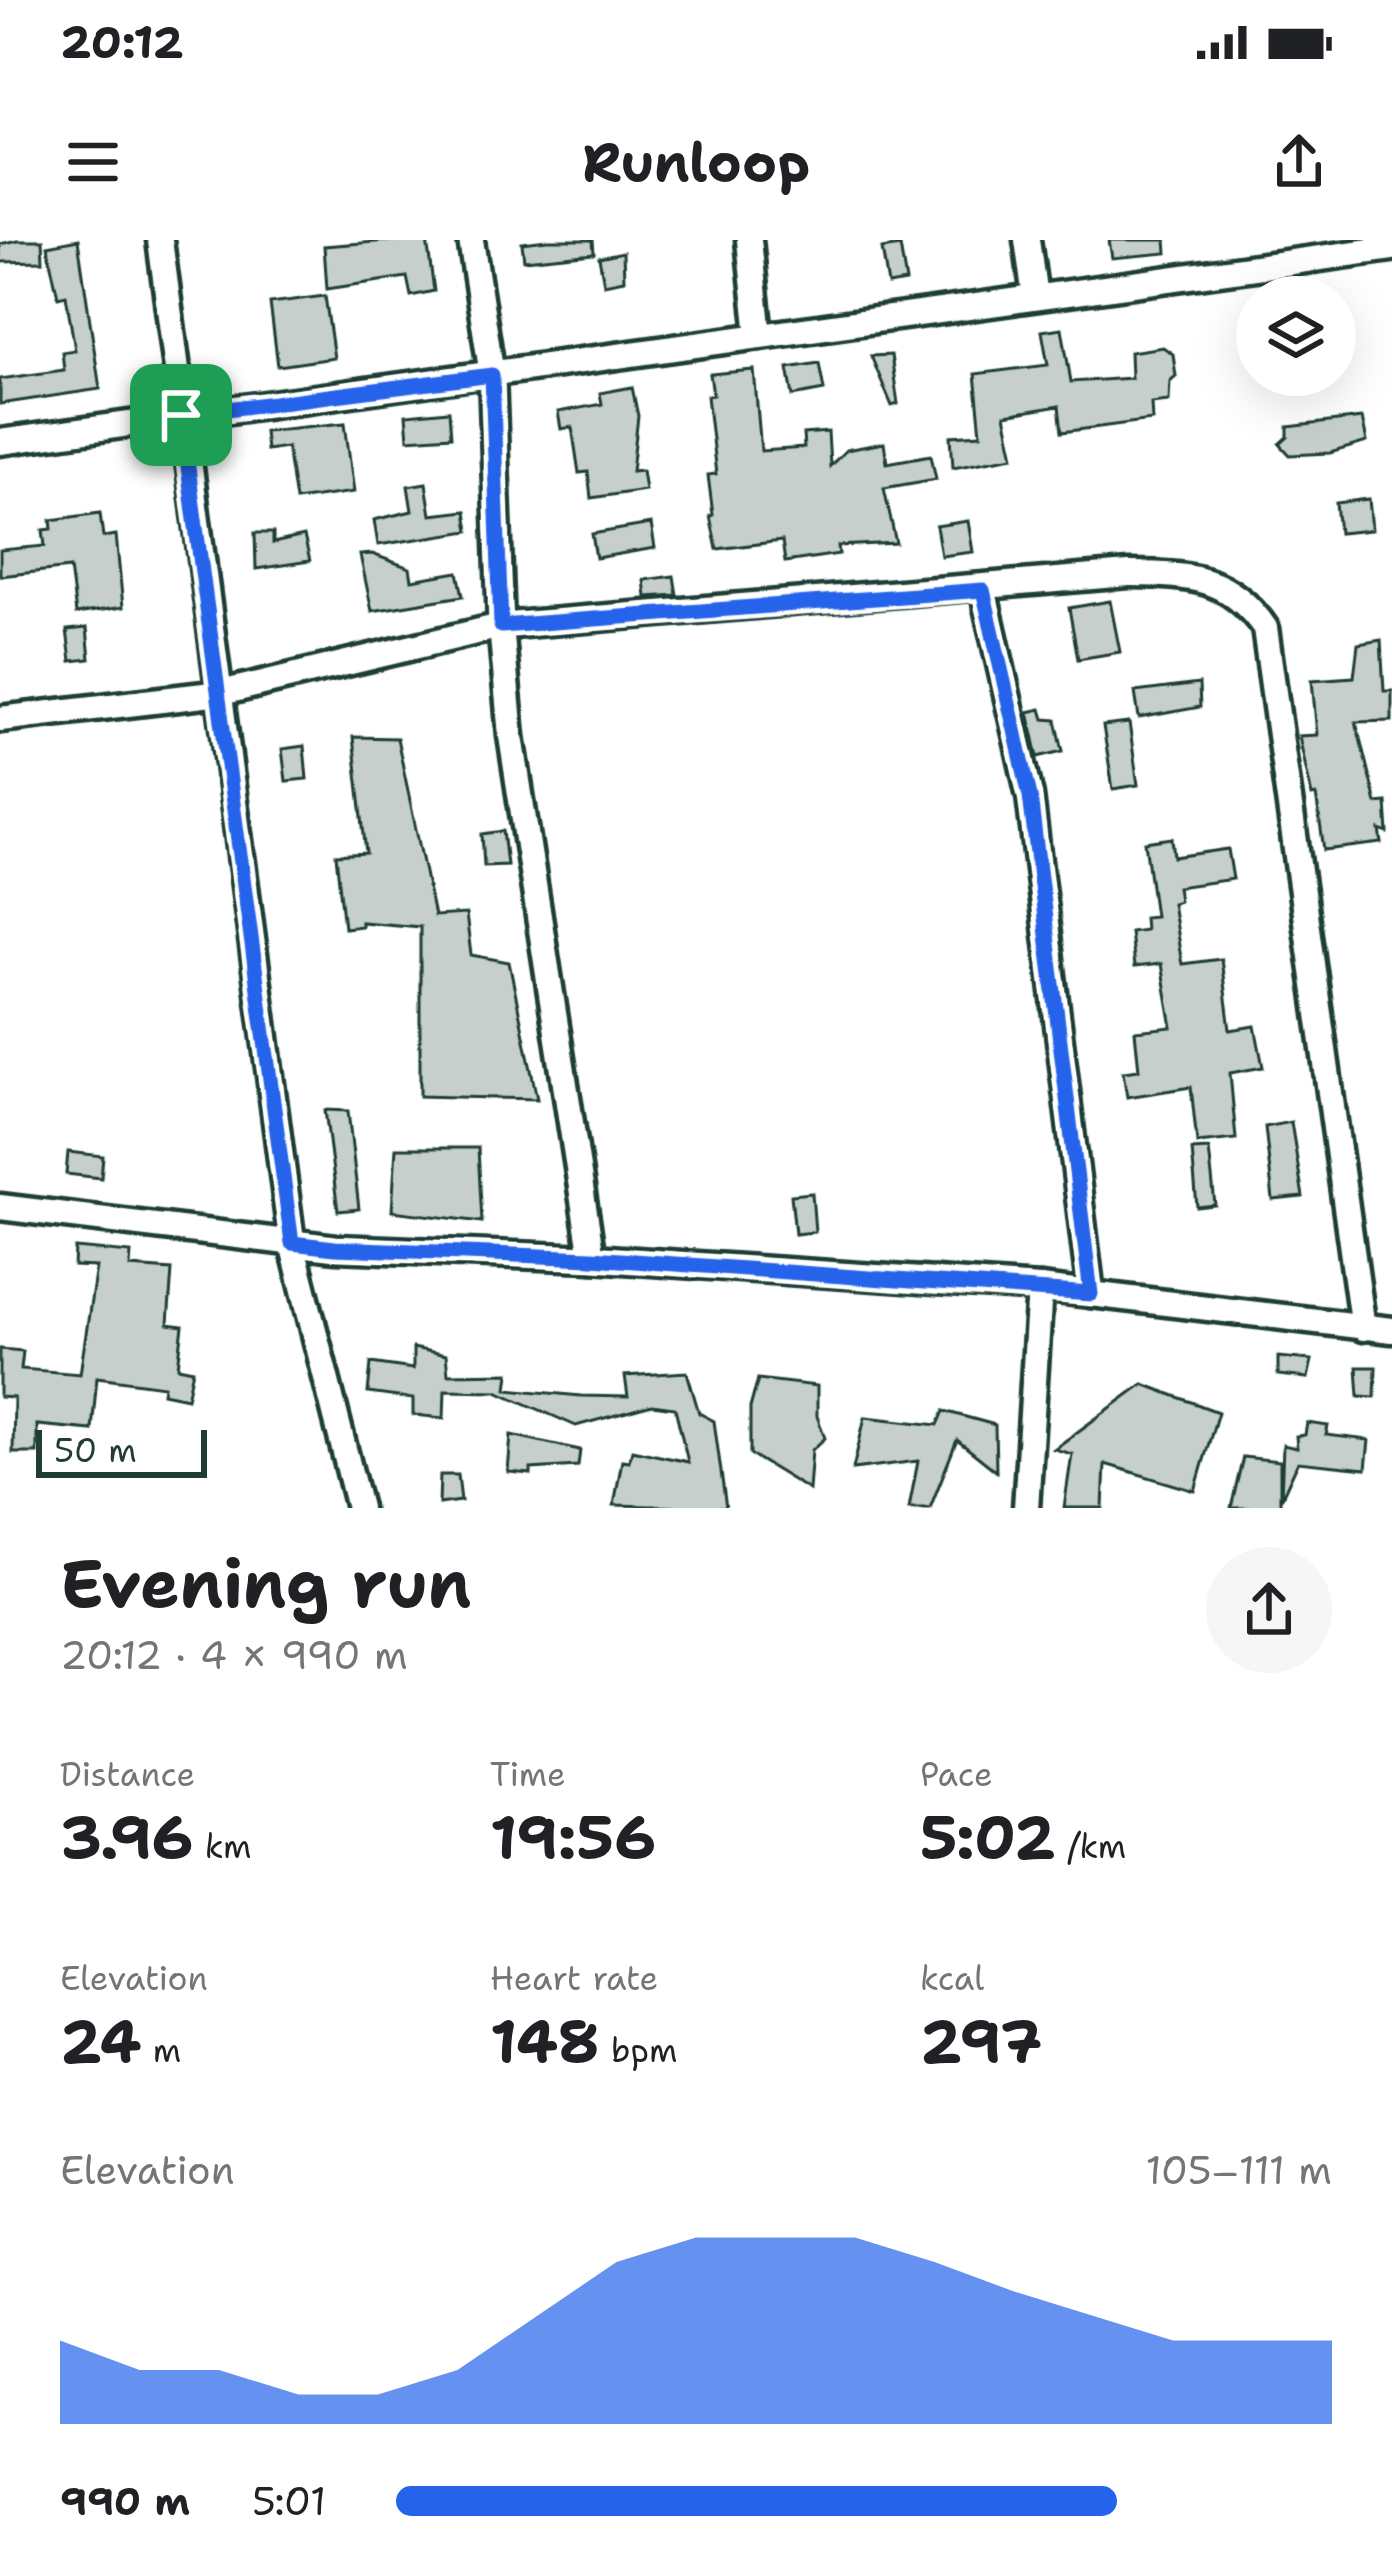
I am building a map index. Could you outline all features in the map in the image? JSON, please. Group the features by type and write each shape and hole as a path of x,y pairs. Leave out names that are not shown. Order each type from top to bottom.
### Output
{"street":[{"path":"160,240 292,1243 359,1508"},
{"path":"471,240 492,375 501,626 511,736 592,1258"},
{"path":"749,240 759,336"},
{"path":"1027,240 1035,297"},
{"path":"0,442 1392,248"},
{"path":"0,719 221,693 501,626 983,590 1129,574 1173,575 1216,584 1249,604 1265,628 1363,1328"},
{"path":"983,590 1030,796 1091,1294"},
{"path":"0,1207 335,1248 592,1258 1040,1288 1392,1330"},
{"path":"1026,1508 1040,1288"}],"building":[{"path":"42,240 43,261 0,262 0,244"},
{"path":"78,240 100,389 0,404 0,379 64,370 62,352 75,350 66,295 58,297 47,246"},
{"path":"427,240 434,291 411,296 407,277 327,289 324,246"},
{"path":"593,240 594,253 524,260 522,243"},
{"path":"1109,240 1166,240 1167,253 1112,258"},
{"path":"900,246 906,282 888,285 882,249"},
{"path":"623,252 624,280 604,284 599,257"},
{"path":"325,296 334,358 278,366 270,303"},
{"path":"1062,328 1071,382 1131,378 1130,352 1163,347 1173,354 1176,376 1170,381 1169,401 1151,403 1152,420 1062,432 1059,406 1005,415 1014,456 953,467 951,436 981,434 975,374 1048,365 1042,331"},
{"path":"891,355 898,404 892,406 871,356"},
{"path":"819,363 824,390 793,396 788,368"},
{"path":"754,370 761,451 804,448 803,434 828,432 830,466 846,450 884,443 887,463 931,455 936,479 884,488 896,543 838,546 839,554 785,562 782,541 717,549 708,475 716,474 707,396 713,395 710,374"},
{"path":"632,387 638,416 632,471 642,470 645,490 591,498 588,472 579,473 572,427 561,429 558,412 602,404 600,393"},
{"path":"449,411 451,436 408,439 406,415"},
{"path":"1362,418 1367,442 1330,453 1290,455 1280,444 1288,437 1288,427"},
{"path":"345,423 354,492 295,500 287,447 266,450 264,431"},
{"path":"426,483 431,515 466,511 469,531 378,545 374,520 412,511 408,486"},
{"path":"1369,499 1372,530 1339,533 1336,503"},
{"path":"100,513 103,537 116,535 123,607 76,614 70,568 0,576 0,550 45,546 43,530 52,529 51,520"},
{"path":"968,521 973,552 941,556 936,526"},
{"path":"651,524 655,548 596,558 592,534"},
{"path":"255,533 273,533 273,543 304,536 310,561 256,569"},
{"path":"372,554 410,568 412,580 458,572 463,596 372,611 360,555"},
{"path":"674,576 677,595 646,597 644,580"},
{"path":"1110,601 1120,652 1078,659 1069,608"},
{"path":"87,628 90,659 71,661 67,630"},
{"path":"1381,640 1384,691 1392,691 1392,721 1356,722 1376,803 1386,802 1388,833 1380,830 1382,843 1324,850 1316,795 1312,796 1299,736 1317,735 1312,680 1354,677 1358,644"},
{"path":"1199,684 1200,707 1139,718 1135,692"},
{"path":"1041,709 1044,719 1056,720 1063,751 1038,757 1028,712"},
{"path":"1129,723 1138,785 1113,789 1103,726"},
{"path":"353,737 397,738 434,916 466,914 471,955 509,962 537,1099 420,1096 420,927 361,922 361,926 344,928 336,855 366,853"},
{"path":"304,746 307,779 286,781 282,749"},
{"path":"503,831 507,865 484,866 482,834"},
{"path":"1172,838 1174,857 1228,849 1233,879 1177,887 1179,901 1172,903 1182,964 1221,959 1230,1030 1255,1026 1263,1067 1230,1073 1236,1139 1197,1143 1191,1087 1127,1097 1123,1072 1139,1070 1135,1031 1172,1027 1161,964 1134,967 1130,932 1145,930 1144,917 1155,916 1145,842"},
{"path":"325,1110 348,1111 359,1209 338,1211"},
{"path":"1291,1122 1303,1197 1273,1200 1265,1127"},
{"path":"396,1148 478,1148 482,1222 392,1211"},
{"path":"1209,1149 1215,1205 1197,1207 1192,1150"},
{"path":"68,1152 103,1156 101,1178 66,1174"},
{"path":"812,1193 815,1232 795,1234 791,1195"},
{"path":"75,1248 131,1253 130,1267 172,1270 168,1324 183,1326 178,1367 193,1370 187,1398 163,1393 164,1386 97,1377 92,1430 37,1425 37,1453 13,1453 14,1398 0,1397 0,1349 23,1351 21,1369 80,1374 96,1267 74,1266"},
{"path":"413,1348 446,1355 448,1374 509,1373 507,1389 581,1396 628,1397 625,1376 687,1372 699,1413 714,1421 726,1508 614,1505 622,1460 629,1461 632,1450 688,1462 675,1408 652,1405 576,1426 497,1391 445,1390 444,1418 413,1415 413,1399 368,1393 371,1363 413,1369"},
{"path":"1278,1357 1312,1360 1308,1378 1278,1375"},
{"path":"1357,1367 1376,1367 1375,1397 1359,1396"},
{"path":"758,1379 817,1386 817,1416 825,1438 812,1450 809,1490 750,1454 750,1408"},
{"path":"1143,1384 1218,1412 1195,1491 1105,1464 1103,1508 1064,1508 1072,1454 1054,1449"},
{"path":"944,1411 995,1425 996,1471 957,1440 930,1508 909,1508 918,1461 853,1469 865,1417 938,1425"},
{"path":"1307,1423 1328,1426 1326,1435 1369,1440 1366,1469 1298,1462 1281,1499 1283,1445 1297,1448 1296,1436 1305,1435"},
{"path":"511,1435 580,1450 578,1466 531,1469 531,1474 508,1472"},
{"path":"1243,1457 1280,1461 1280,1508 1231,1508"},
{"path":"440,1475 458,1475 461,1501 439,1504"}],"route":[{"path":"492,375 501,626 983,590 1030,796 1091,1294 704,1265 292,1243 181,415 492,375"}]}
